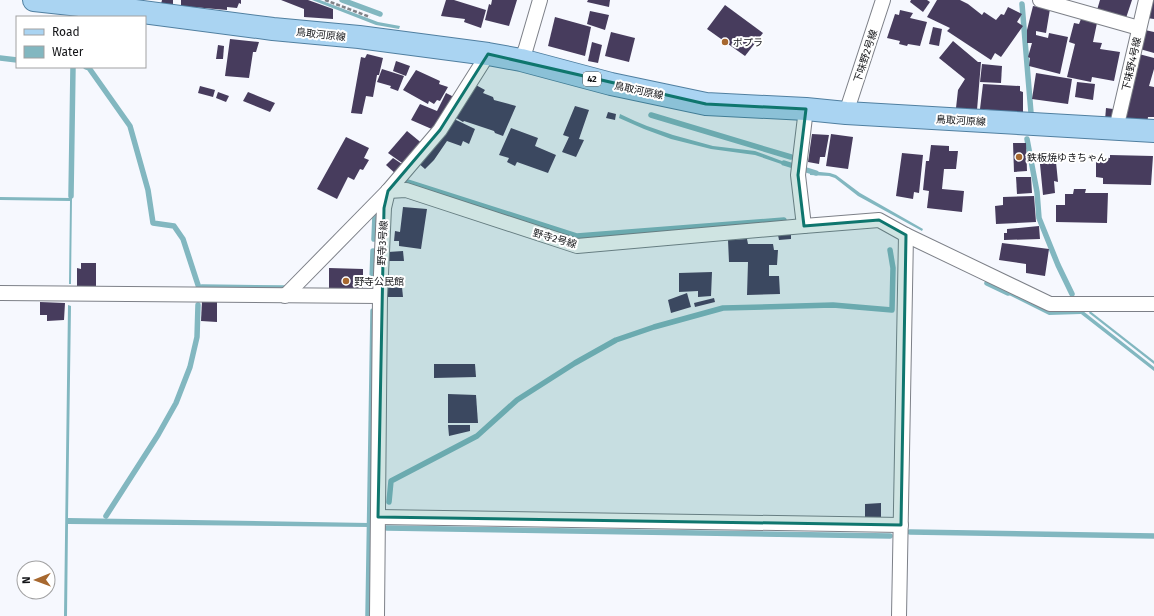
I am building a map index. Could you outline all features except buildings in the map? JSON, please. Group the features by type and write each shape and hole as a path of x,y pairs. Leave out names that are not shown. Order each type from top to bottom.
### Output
{"main road":[{"name":"鳥取河原線","path":"34,0 136,5 273,29 359,37 488,54 521,60 611,84 706,104 1154,131"}],"street":[{"path":"521,60 540,0"},
{"name":"下味野2号線","path":"846,113 884,0"},
{"path":"1040,0 1139,28"},
{"name":"下味野4号線","path":"1116,129 1146,0"},
{"path":"286,296 388,190 440,130 488,54"},
{"path":"804,226 798,175 806,109"},
{"name":"野寺2号線","path":"388,190 406,190 577,246 879,220 906,235 1050,304 1154,304"},
{"name":"野寺3号線","path":"377,616 380,296 384,208 388,190"},
{"path":"899,616 906,235"},
{"path":"0,293 380,296"},
{"path":"378,517 901,525"}],"path":[{"path":"325,0 370,17"}],"highlighted area":[{"path":"488,54 706,104 806,109 798,175 804,226 879,220 906,235 901,525 378,517 384,208 388,191 440,130"}],"water":[{"path":"312,0 320,0 378,22 400,26 399,29 376,25"},
{"path":"620,114 647,126 673,135 713,146 755,151 790,164 790,167 755,155 711,149 671,139 619,118"},
{"path":"810,171 836,175 860,193 923,229 922,231 858,196 835,178 829,176 810,175"},
{"path":"0,197 72,198 71,284 69,284 70,201 0,200"},
{"path":"1002,288 1049,311 1083,311 1154,367 1154,371 1081,314 1049,315 1001,291"},
{"path":"68,305 71,306 68,518 369,523 369,527 68,524 67,616 64,616"},
{"path":"1090,311 1154,361 1154,364 1089,313"}],"waterway":[{"path":"342,0 380,14"},
{"path":"1022,4 1031,113"},
{"path":"0,58 16,60"},
{"path":"71,196 73,68"},
{"path":"89,68 130,126 148,190 153,223 174,226 183,239 199,288"},
{"path":"651,115 791,157"},
{"path":"1027,139 1037,192 1039,218 1058,265 1072,294"},
{"path":"784,163 816,173"},
{"path":"408,182 577,236 784,220"},
{"path":"374,239 375,215"},
{"path":"389,502 391,481 477,436 517,400 575,363 616,340 654,327 723,308 833,305 892,310 893,268 890,250"},
{"path":"372,282 373,251"},
{"path":"987,283 1008,293"},
{"path":"202,287 284,288"},
{"path":"106,516 158,435 176,403 190,367 197,337 198,305"},
{"path":"368,616 373,311"},
{"path":"387,528 890,536"},
{"path":"910,532 1154,536"}],"place":[{"name":"ポプラ","path":"725,42"},
{"name":"鉄板焼ゆきちゃん","path":"1019,157"},
{"name":"野寺公民館","path":"346,281"}]}
